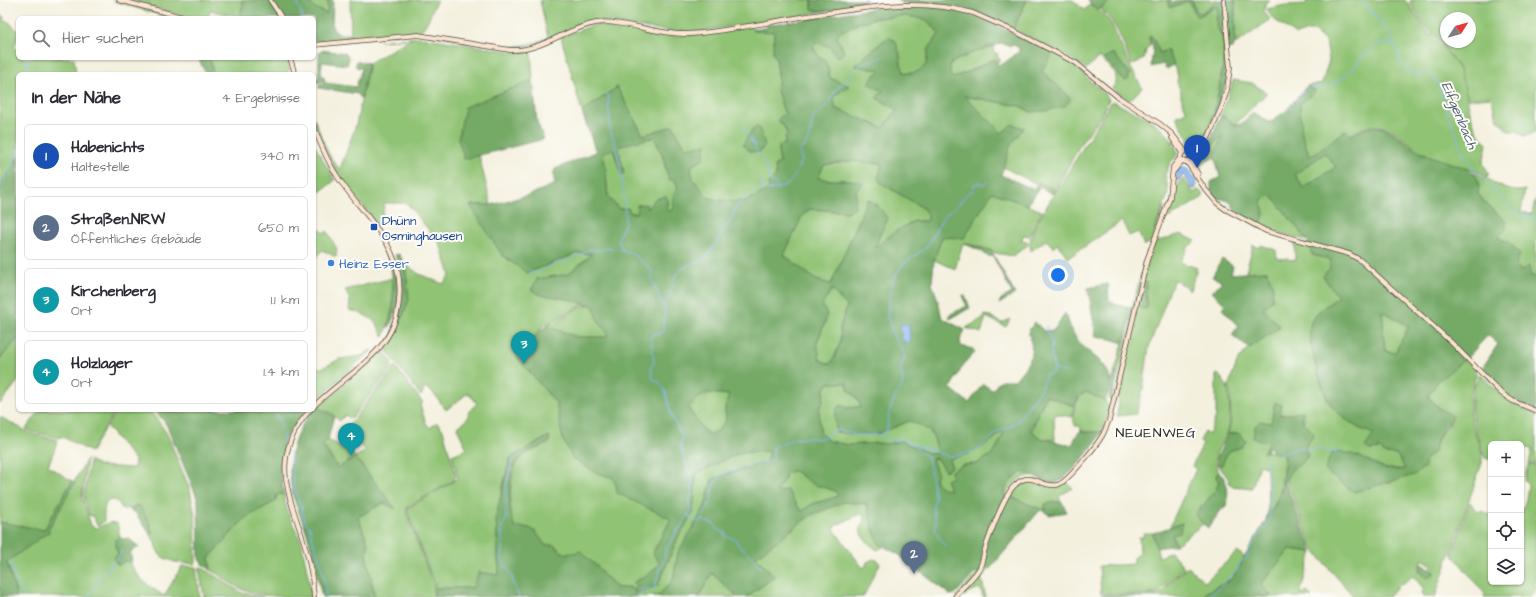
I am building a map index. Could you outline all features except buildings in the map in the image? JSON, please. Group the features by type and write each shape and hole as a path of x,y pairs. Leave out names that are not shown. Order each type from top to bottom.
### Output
{"main road":[{"path":"119,0 179,16"},
{"path":"270,0 281,16"},
{"path":"955,597 976,574 981,565 991,534 1013,487 1028,478 1050,485 1057,485 1063,482 1071,475 1103,434 1109,420 1147,260 1171,193 1174,165 1185,160 1187,153 1208,138 1224,102 1229,79 1229,60 1224,0"},
{"path":"316,44 418,35 510,50 520,50 600,22 614,23 671,34 686,34 715,31 860,8 897,4 928,5 961,9 973,13 1069,58 1118,97 1156,121 1167,130 1187,153"},
{"path":"291,60 294,72"},
{"path":"316,133 325,155 336,174 387,243 396,263 400,288 396,316 390,331 381,346 368,360 316,404"},
{"path":"1187,153 1185,160 1203,187 1220,206 1261,229 1349,254 1358,259 1452,343 1502,393 1513,401 1536,411"},
{"path":"308,412 299,423 293,435 287,456 285,477 289,498 308,557 314,597"}],"green space":[{"path":"126,0 242,0 243,5 239,16 210,10 208,16 185,16"},
{"path":"242,0 314,0 310,3 315,8 327,14 328,0 333,0 332,28 340,34 350,34 351,38 344,38 343,40 339,41 335,38 333,41 318,43 316,42 316,16 239,16 243,5"},
{"path":"314,0 328,0 328,14 315,8 310,3"},
{"path":"350,0 437,0 425,26 419,32 343,40 343,38 351,38"},
{"path":"540,0 812,0 812,9 818,11 854,5 853,7 702,31 685,32 682,29 682,33 601,21 583,25 531,46 515,48 426,33 510,47 531,44 548,38"},
{"path":"812,0 826,0 826,2 829,0 867,0 832,10 818,10 812,9"},
{"path":"897,0 1027,0 1013,29 984,15 958,7 925,3 903,3"},
{"path":"1027,0 1073,0 1084,10 1090,4 1106,17 1112,25 1129,64 1142,88 1129,101 1112,88 1115,83 1116,75 1099,57 1086,69 1067,56 1013,29"},
{"path":"1087,0 1111,0 1098,11"},
{"path":"1111,0 1167,0 1170,8 1187,1 1191,3 1196,16 1198,17 1216,6 1216,26 1222,36 1224,49 1222,73 1214,112 1206,133 1200,138 1190,143 1176,116 1185,113 1186,110 1177,82 1178,76 1167,50 1160,53 1152,37 1149,37 1150,46 1146,50 1144,59 1131,65 1123,42 1115,27 1106,14 1100,9"},
{"path":"1167,0 1171,0 1172,3 1182,0 1192,0 1197,12 1202,13 1216,0 1235,0 1235,43 1233,48 1226,49 1227,80 1210,132 1206,138 1195,147 1190,143 1206,133 1214,112 1222,74 1224,50 1223,39 1216,26 1216,6 1198,17 1196,16 1190,3 1187,1 1170,8"},
{"path":"1192,0 1216,0 1202,13 1197,12"},
{"path":"1235,0 1270,0 1265,5 1264,11 1270,20 1237,43 1235,43"},
{"path":"1307,0 1405,0 1416,17 1440,45 1440,48 1442,48 1450,56 1458,68 1465,87 1475,127 1487,144 1483,164 1489,173 1487,177 1479,172 1427,155 1415,148 1396,133 1385,127 1379,126 1367,127 1350,135 1346,131 1310,157 1302,135 1299,104 1316,91 1307,86 1322,83 1329,60 1326,42 1314,31 1308,31 1296,35 1272,18 1267,9 1285,5 1306,4"},
{"path":"1411,0 1536,0 1536,133 1524,136 1517,131 1508,131 1497,118 1491,97 1468,99 1458,67 1444,48 1476,48 1476,12 1440,12 1440,43 1422,22 1410,3"},
{"path":"113,1 126,3 173,16 163,16"},
{"path":"919,6 954,10 979,17 1053,53 1042,71 1071,99 1065,106 1046,111 1031,112 1020,106 964,96 1002,133 1012,124 1024,128 1011,144 1001,175 1033,189 1039,182 1055,190 1053,194 1040,187 1028,205 992,192 964,238 942,237 934,260 932,284 942,318 965,330 960,340 961,346 973,349 975,353 966,361 950,388 969,403 983,384 992,390 1001,380 1015,380 1030,358 1031,347 1028,331 1035,322 1044,331 1054,330 1065,313 1076,338 1108,371 1110,379 1109,389 1105,401 1086,392 1080,395 1074,406 1046,395 1031,429 1038,438 1071,445 1077,434 1081,431 1102,432 1087,453 1073,470 1060,481 1050,482 1038,476 1022,472 1008,484 1004,494 1041,509 981,579 979,574 976,572 955,594 950,595 898,554 879,544 872,526 867,504 844,502 811,515 755,557 775,576 747,597 738,597 712,573 699,597 654,597 658,596 673,580 678,553 705,507 712,479 766,461 770,451 739,453 696,474 693,513 678,537 658,585 630,597 434,597 435,588 472,588 479,572 499,575 496,517 510,458 550,436 549,443 522,456 513,467 510,484 510,504 515,527 530,528 536,532 545,545 554,545 560,551 572,553 580,551 600,569 602,574 617,588 630,587 636,594 634,582 648,575 660,564 653,553 671,519 617,493 616,485 612,477 597,473 573,459 563,440 556,403 517,357 541,330 547,326 577,337 606,337 608,335 599,322 591,304 588,305 568,299 541,295 531,290 537,279 568,274 592,254 578,253 527,273 502,255 470,205 491,205 529,195 555,184 553,175 555,169 596,152 582,112 617,87 643,135 673,126 686,148 706,144 703,160 691,166 693,179 709,198 735,202 747,200 761,194 770,188 767,184 776,177 775,165 780,163 778,151 779,146 785,144 785,137 787,134 784,126 778,121 779,118 785,114 776,87 779,81 776,58 773,53 774,32 753,31 753,28 767,28 767,25 877,8","holes":["905,16 925,20 932,25 939,34 928,50 926,64 921,70 912,73 904,73 896,41 888,37 854,66 881,70 872,78 869,84 883,91 876,98 897,110 883,128 835,108 834,96 849,86 830,78 825,59 818,56 813,47 817,42 830,47 837,57 845,53 837,38 840,32 859,23 876,18","1001,43 1011,47 1012,44 1019,48 1019,52 999,66 994,59 952,78 950,73 950,64 970,54","654,137 663,156 669,180 675,180 678,186 673,197 673,211 667,210 667,197 665,196 655,199 647,209 646,204 637,205 638,213 631,213 628,208 619,209 608,196 603,153 613,149 621,175 624,173 618,147","852,161 882,164 878,178 881,183 923,208 928,216 928,221 914,221 896,231 875,248 888,219 879,207 868,199 831,284 816,280 784,255 802,216 810,209 847,212 855,207 856,191 863,183 852,180 829,180 818,178 824,165","832,289 847,306 840,328 841,340 835,357 830,364 820,360 817,342 827,315 822,305","829,383 847,383 849,391 856,397 861,407 846,408 842,405 837,408 835,415 836,432 877,434 909,421 918,424 932,433 935,439 937,454 928,453 901,441 887,444 878,443 848,445 828,441 820,432 819,409 823,401 824,390","708,393 729,395 725,408 726,420 716,433 709,434 704,431 688,408 698,398","1002,432 1004,433 994,453 976,464 962,465 951,471 952,477 946,480 950,490 943,488 937,483 934,478 938,475 932,459 936,458 945,471 952,467 949,459 964,455 984,446","795,471 813,484 833,490 838,494 836,497 812,504 801,511 787,490 776,492 785,478 785,474"]},
{"path":"0,15 4,17 3,21 9,22 16,29 16,42 14,47 16,49 16,60 74,60 76,72 16,72 16,161 0,187"},
{"path":"905,16 925,20 932,25 939,34 928,50 926,64 922,70 912,73 904,73 901,67 900,52 888,37 854,66 882,70 883,91 876,98 897,109 883,128 835,108 834,96 848,86 830,78 828,66 818,56 813,47 817,42 830,47 837,57 845,53 837,38 840,32 859,23 876,18"},
{"path":"603,24 677,36 750,27 753,28 753,31 774,31 773,53 776,58 779,81 776,87 785,114 780,124 784,126 787,134 785,137 785,145 778,151 780,163 775,165 776,178 771,187 758,197 744,202 731,202 709,198 693,179 686,149 673,126 643,135 617,88 582,112 561,37 591,26"},
{"path":"1152,36 1160,53 1167,50 1174,64 1167,69 1163,64 1151,67 1153,48 1149,37"},
{"path":"420,37 515,52 530,49 531,51 533,80 465,107 464,159 479,155 491,205 471,205 527,273 578,253 592,254 568,274 537,279 557,298 586,303 543,326 517,357 556,403 597,473 612,477 616,485 654,510 671,519 653,552 660,564 648,575 635,582 658,585 678,537 693,513 696,474 739,453 771,450 766,461 712,479 705,507 678,553 673,580 658,596 630,597 637,594 630,587 617,588 602,574 600,569 580,552 566,554 554,545 545,546 515,527 510,512 510,495 516,462 529,452 549,443 549,436 510,458 496,516 499,575 472,588 435,588 435,584 408,513 408,508 454,481 458,477 452,455 467,449 457,428 468,418 470,410 477,403 468,393 446,410 433,393 425,387 421,396 384,347 401,321 409,299 405,264 419,274 443,284 450,275 440,244 407,203 384,203 383,213 378,226 336,171 316,127 316,123 328,152 340,169 356,125 369,63 412,38 380,41"},
{"path":"995,46 993,52 998,54 997,56 1001,61 997,62 994,59 952,78 950,73 950,64 983,49"},
{"path":"321,50 345,53 349,58 347,65 322,62 321,75 324,77 325,81 316,83 316,80 318,79 319,53"},
{"path":"1053,53 1077,65 1089,80 1109,99 1101,116 1081,143 1055,190 1039,182 1037,184 1003,167 1011,144 1024,128 1002,134 964,96 1020,106 1031,112 1071,99 1042,71"},
{"path":"1113,53 1130,74 1127,76 1129,79 1125,81 1104,58"},
{"path":"199,60 210,60 213,72 205,72"},
{"path":"210,60 287,60 290,69 288,70 288,72 213,72"},
{"path":"356,61 369,63 361,99 358,94 319,88 319,85 326,83 356,87 362,68 356,67"},
{"path":"533,80 537,122 544,139 464,159 458,139 465,107"},
{"path":"1233,80 1252,83 1267,93 1235,125 1226,117 1221,115"},
{"path":"1307,86 1316,91 1300,104 1302,135 1310,157 1346,130 1350,136 1368,128 1379,127 1396,134 1420,152 1461,166 1476,176 1478,182 1478,194 1487,205 1506,221 1506,229 1498,238 1509,242 1520,254 1516,265 1520,271 1529,266 1531,276 1536,277 1536,410 1513,400 1500,390 1481,370 1498,344 1488,335 1468,357 1438,381 1428,396 1439,408 1453,416 1440,434 1435,451 1426,458 1425,467 1414,475 1354,492 1325,471 1331,454 1338,452 1352,454 1386,469 1405,469 1397,455 1386,454 1380,449 1370,450 1365,447 1374,434 1353,424 1335,410 1325,393 1316,368 1311,341 1311,322 1316,314 1338,297 1323,276 1330,268 1330,259 1312,255 1308,241 1271,195 1261,200 1264,214 1260,227 1241,216 1232,206 1232,203 1223,199 1216,199 1211,191 1211,182 1220,177 1215,157 1222,136 1209,148 1201,153 1199,151 1209,142 1221,115 1226,117 1235,125 1241,124 1253,112 1269,122 1285,112","holes":["1325,153 1336,167 1303,188 1295,174","1382,311 1409,326 1395,353 1385,351"]},
{"path":"1112,101 1139,114 1161,128 1175,144 1172,142 1177,150 1176,157 1170,163 1165,175 1168,189 1167,197 1154,230 1165,207 1152,241 1144,246 1138,232 1129,236 1122,221 1068,258 1058,244 1054,248 1046,240 1031,251 1031,238 1040,217"},
{"path":"756,126 759,128 765,145 760,152 751,152 743,145 747,137"},
{"path":"1223,135 1215,157 1198,166 1196,165 1194,161 1196,153 1199,151 1201,153 1209,148"},
{"path":"654,137 663,156 665,168 678,186 673,197 673,211 667,210 667,197 655,199 647,208 639,212 631,213 628,208 619,209 608,196 605,164 602,153 613,148 621,174 624,172 618,147"},
{"path":"316,147 332,175 331,177 335,179 316,195"},
{"path":"1325,153 1336,167 1303,188 1295,174"},
{"path":"16,161 16,340 0,359 0,187"},
{"path":"852,161 882,164 878,178 881,183 923,208 928,216 928,221 914,221 896,231 875,248 888,219 868,199 831,284 816,280 784,255 802,216 810,209 847,212 855,207 856,191 862,183 851,180 828,180 817,178 824,165"},
{"path":"1473,172 1505,188 1518,191 1525,190 1521,212 1532,214 1536,199 1536,277 1523,272 1513,262 1497,238 1506,221 1487,205 1478,194 1479,184"},
{"path":"1184,179 1193,193 1198,190 1203,193 1203,197 1171,217 1166,217 1180,182"},
{"path":"992,192 1042,211 1029,236 1023,235 1022,240 1028,242 1028,245 1013,256 995,253 994,251 963,243 955,269 934,260 942,237 964,238"},
{"path":"1271,195 1308,241 1260,227 1264,214 1261,200"},
{"path":"316,226 324,233 327,231 337,249 336,257 322,250 316,258"},
{"path":"1181,234 1196,241 1189,246 1180,262 1197,268 1190,290 1174,279 1149,347 1143,389 1136,414 1117,416 1119,402 1116,395 1137,305 1147,308 1144,278 1149,256 1155,242"},
{"path":"1295,241 1310,245 1312,255 1330,259 1330,268 1323,276 1338,297 1318,312 1311,323 1311,345 1315,365 1327,400 1358,428 1374,434 1366,447 1370,450 1380,449 1386,454 1397,455 1405,469 1387,469 1358,456 1328,461 1414,475 1426,458 1435,451 1440,436 1450,425 1439,408 1428,396 1438,381 1465,358 1477,371 1470,395 1470,412 1472,424 1482,454 1482,463 1435,597 1423,597 1421,593 1424,589 1413,576 1396,588 1388,597 1354,597 1313,550 1286,479 1293,469 1303,462 1305,448 1314,433 1303,422 1303,412 1280,415 1270,442 1264,452 1280,453 1285,460 1279,495 1266,519 1268,511 1267,468 1259,465 1252,488 1231,486 1228,478 1218,465 1222,465 1229,452 1242,447 1238,433 1228,434 1231,421 1230,394 1228,387 1238,360 1249,348 1279,327 1263,308 1267,271 1246,272 1253,245 1260,248 1261,245 1276,250 1277,258 1295,260","holes":["1423,559 1431,565 1434,573 1429,577 1419,570"]},
{"path":"963,243 992,251 1015,294 999,304 1001,299 1012,293 993,256 987,256 983,252"},
{"path":"1147,251 1148,253 1118,374 1114,373 1123,343"},
{"path":"388,254 394,262 396,268 398,290 397,308 389,328 388,326 391,317 393,300 393,283 388,257 386,255"},
{"path":"399,254 405,264 409,299 401,321 393,335 392,332 400,311 403,294 403,285 395,255"},
{"path":"1222,259 1233,266 1231,274 1267,271 1273,286 1272,301 1263,308 1280,327 1249,348 1232,335 1238,326 1222,309 1225,305 1212,292 1222,281 1212,277"},
{"path":"393,278 393,308 384,337 372,319 349,310 350,300 345,290"},
{"path":"1143,281 1146,282 1147,308 1143,309 1137,305"},
{"path":"1108,284 1109,301 1118,305 1132,307 1123,343 1096,337 1088,288"},
{"path":"831,289 847,306 840,328 841,340 831,365 820,360 817,342 827,315 822,305"},
{"path":"965,295 970,308 950,319 949,315 967,306 962,296"},
{"path":"591,304 598,314 599,322 608,333 606,337 577,337 547,326 581,307"},
{"path":"1382,311 1409,326 1395,353 1385,351"},
{"path":"985,315 990,316 1002,323 1010,319 1006,327 986,317 981,333 966,328 980,320"},
{"path":"16,340 16,384 0,404 0,359"},
{"path":"372,350 316,399 316,368 322,368 340,359 361,356"},
{"path":"382,350 392,362 391,368 351,419 345,415 340,421 328,411 320,410 317,406 374,359"},
{"path":"395,366 423,403 420,405 426,423 430,428 437,422 443,430 456,476 453,481 407,507 407,514 434,585 434,597 375,597 367,559 368,543 358,517 383,503 395,508 356,458 338,468 322,444 328,440 338,445 345,443 355,457 366,451 356,440 348,427"},
{"path":"1114,373 1118,374 1111,401 1109,399"},
{"path":"1218,374 1227,387 1230,409 1228,431 1216,455 1219,472 1216,475 1219,482 1216,490 1195,515 1203,524 1176,545 1172,535 1182,523 1169,528 1196,469 1192,466 1203,444 1200,441 1205,431 1209,435 1216,416 1216,375"},
{"path":"1479,375 1481,375 1512,402 1536,413 1536,464 1529,464 1532,449 1524,448 1524,441 1488,441 1488,459 1485,458 1473,416 1472,396"},
{"path":"829,383 847,383 849,391 856,397 861,407 837,408 894,428 909,421 916,423 930,432 937,454 928,453 901,441 887,444 878,443 848,445 828,441 820,432 819,409 823,401 824,390"},
{"path":"1086,392 1105,401 1110,408 1102,432 1085,432 1081,431 1080,426 1075,426 1073,416 1075,407 1079,398"},
{"path":"708,393 729,395 725,408 726,420 716,433 709,434 704,431 688,408 698,398"},
{"path":"1047,396 1074,406 1072,417 1057,414 1054,417 1055,440 1038,438 1032,431"},
{"path":"1275,402 1281,405 1280,415 1303,411 1303,422 1314,433 1305,448 1308,456 1290,472 1285,482 1312,552 1290,549 1261,584 1271,596 1204,597 1205,593 1232,579 1277,501 1282,487 1285,457 1282,454 1272,452 1272,449 1269,447 1267,451 1263,453 1269,442 1253,438 1255,426 1260,421 1271,423"},
{"path":"317,406 334,415 328,440 322,444 338,468 355,457 396,509 383,503 358,517 368,543 367,559 375,597 322,597 312,549 293,496 290,479 291,455 297,434 309,415 312,412 316,412"},
{"path":"39,412 114,412 91,452 61,436 60,438 26,429"},
{"path":"116,412 151,412 167,434 190,490 195,516 195,564 175,562 160,555 150,534 152,532 150,525 137,505 128,510 127,508 123,510 118,502 113,500 107,502 105,505 104,521 98,526 94,517 89,515 84,496 90,460 99,466 134,468 135,460 107,427"},
{"path":"156,412 305,412 285,439 281,474 284,495 279,494 276,496 276,501 245,518 209,558 211,570 202,564 199,559 198,501 164,421"},
{"path":"0,417 32,434 58,440 48,466 72,481 44,530 0,522"},
{"path":"1002,432 1004,433 994,453 976,464 962,465 952,477 951,490 940,486 937,483 932,459 936,458 946,471 949,459 964,455 977,449 990,442"},
{"path":"1238,433 1246,440 1242,447 1229,452 1222,465 1218,465 1217,458 1228,434"},
{"path":"87,459 82,497 91,525 98,528 105,524 113,522 114,524 117,523 120,536 116,539 125,561 130,562 144,582 164,596 182,566 196,567 200,597 17,597 7,562 49,531 47,530"},
{"path":"1528,465 1536,466 1536,590 1530,597 1484,597 1485,594 1452,554 1470,502 1477,511 1488,514 1488,585 1524,585 1524,505 1528,485 1524,481"},
{"path":"795,471 813,484 833,490 838,494 836,497 812,504 801,512 787,490 776,492 785,478 785,474"},
{"path":"1022,472 1039,476 1047,481 1064,479 1053,483 1030,476 1021,478 1011,487 1006,495 1004,494 1010,481"},
{"path":"1219,472 1225,480 1228,492 1227,501 1226,506 1208,528 1195,515 1216,490 1219,482 1216,475"},
{"path":"72,481 75,482 48,530 50,531 7,562 17,597 0,597 0,522 44,530"},
{"path":"1026,481 1061,485 1067,482 1073,488 1061,495 1059,498 1062,502 1054,502 1044,507 1045,512 1009,496 1015,487"},
{"path":"279,494 284,495 287,511 301,541 311,597 276,596 243,590 211,570 209,558 245,518 276,501 276,496"},
{"path":"844,502 867,504 875,534 883,547 877,550 863,537 861,529 865,520 863,515 860,514 834,527 835,531 863,568 867,562 873,559 877,560 880,564 863,597 747,597 775,576 755,557 811,515"},
{"path":"1062,502 1067,512 1049,515 1045,512 1045,504"},
{"path":"137,505 140,506 150,524 152,533 150,534 134,511 132,512 130,509"},
{"path":"1182,523 1180,533 1172,535 1176,545 1156,548 1153,533"},
{"path":"1143,533 1153,533 1159,557 1171,552 1185,568 1172,578 1160,591 1154,594 1101,594 1099,566 1134,564 1134,558 1140,551 1139,537 1144,537"},
{"path":"120,536 123,539 128,538 139,547 130,552 132,561 125,561 120,565 116,563 114,558 118,554 116,539"},
{"path":"1290,549 1312,552 1300,594 1307,592 1312,597 1262,597 1271,596 1261,584"},
{"path":"1238,551 1245,558 1232,579 1205,593 1204,597 1096,597 1111,595 1158,594 1188,567 1205,582"},
{"path":"1421,564 1433,571 1433,575 1426,578 1419,570"},
{"path":"201,567 242,593 264,597 204,597 199,568"},
{"path":"711,573 738,597 699,597"},
{"path":"978,573 981,577 986,597 983,597 980,588 966,593 966,595 956,597"}],"water":[{"path":"1181,166 1190,171 1197,185 1195,189 1192,189 1185,175 1182,175 1180,180 1176,180 1177,169"},
{"path":"900,325 909,325 910,344 902,340"}],"waterway":[{"path":"296,0 302,16"},
{"name":"Eifgenbach","path":"1362,0 1392,36 1390,41 1400,54 1399,60 1418,77 1426,74 1434,78 1438,83 1460,146 1473,168 1514,211 1536,219"},
{"path":"1288,110 1308,87 1329,87 1355,67 1361,58 1370,51 1374,45 1379,43 1386,45 1390,42"},
{"path":"857,69 866,62 883,57"},
{"path":"28,60 28,72"},
{"path":"674,280 678,272 686,266 705,260 723,230 729,223 737,206 744,199 762,188 764,190 785,186 793,179 802,159 800,156 800,150 805,146 809,138 813,118 829,103 837,88 854,72"},
{"path":"607,92 609,98 610,130 618,152 625,204 625,223 618,239 623,250 632,253 652,271 652,280 663,306"},
{"path":"742,127 751,138 751,141 755,145 755,149 767,168 769,180"},
{"path":"0,188 11,170 16,154"},
{"path":"762,180 763,187"},
{"path":"771,181 775,183 778,188"},
{"path":"687,515 698,522 700,521 712,499 713,487 720,475 773,460 774,446 786,443 795,438 801,439 807,437 818,439 825,437 835,430 860,435 875,434 878,436 887,430 889,412 896,395 902,387 903,379 900,369 905,356 895,339 887,316 893,280 903,264 927,247 944,216 956,207 967,194 973,190 974,185 980,182 982,185 988,181"},
{"path":"529,274 533,272 539,273 557,263 570,261 589,249 601,251 606,248 623,250"},
{"path":"638,597 643,589 654,589 657,578 660,574 659,569 662,566 666,549 691,510 688,503 692,495 693,481 688,471 680,444 682,436 672,418 665,390 658,381 653,379 651,368 654,362 651,337 653,334 663,333 665,308 663,306 669,298 673,284"},
{"path":"882,436 883,438 888,438 890,441 903,439 910,444 915,443 919,447 924,447 947,456 954,457 975,451 987,443 995,434 1013,425 1019,420 1040,390 1047,374 1054,371 1051,352 1052,341 1046,330 1047,326"},
{"path":"1055,369 1060,371"},
{"path":"1061,371 1066,372"},
{"path":"276,412 284,433 284,443"},
{"path":"913,444 917,449 928,456 935,498 933,507 936,522 935,528 945,546"},
{"path":"1278,453 1281,454 1301,447 1311,451 1315,448 1341,454"},
{"path":"291,455 294,491 297,494 304,521 310,527 324,579 325,597"},
{"path":"1208,597 1237,571 1240,563 1247,557 1251,547 1268,521 1271,495 1267,475 1267,459"},
{"path":"512,461 506,484 506,520 501,528 503,543 501,558 512,576 519,597"},
{"path":"701,520 714,524 718,530 725,533 725,536 735,539 739,546 748,553 761,568"},
{"path":"88,597 98,580 121,553 121,550"},
{"path":"11,562 13,575 24,597"}],"place":[{"name":"Habenichts","path":"1197,168"},
{"name":"Dhünn Osminghausen","path":"374,227"},
{"name":"Heinz Esser","path":"331,263"},
{"name":"Kirchenberg","path":"524,364"},
{"name":"Holzlager","path":"351,456"},
{"name":"Straßen.NRW","path":"914,574"}],"district":[{"name":"NEUENWEG","path":"1156,432"}]}
